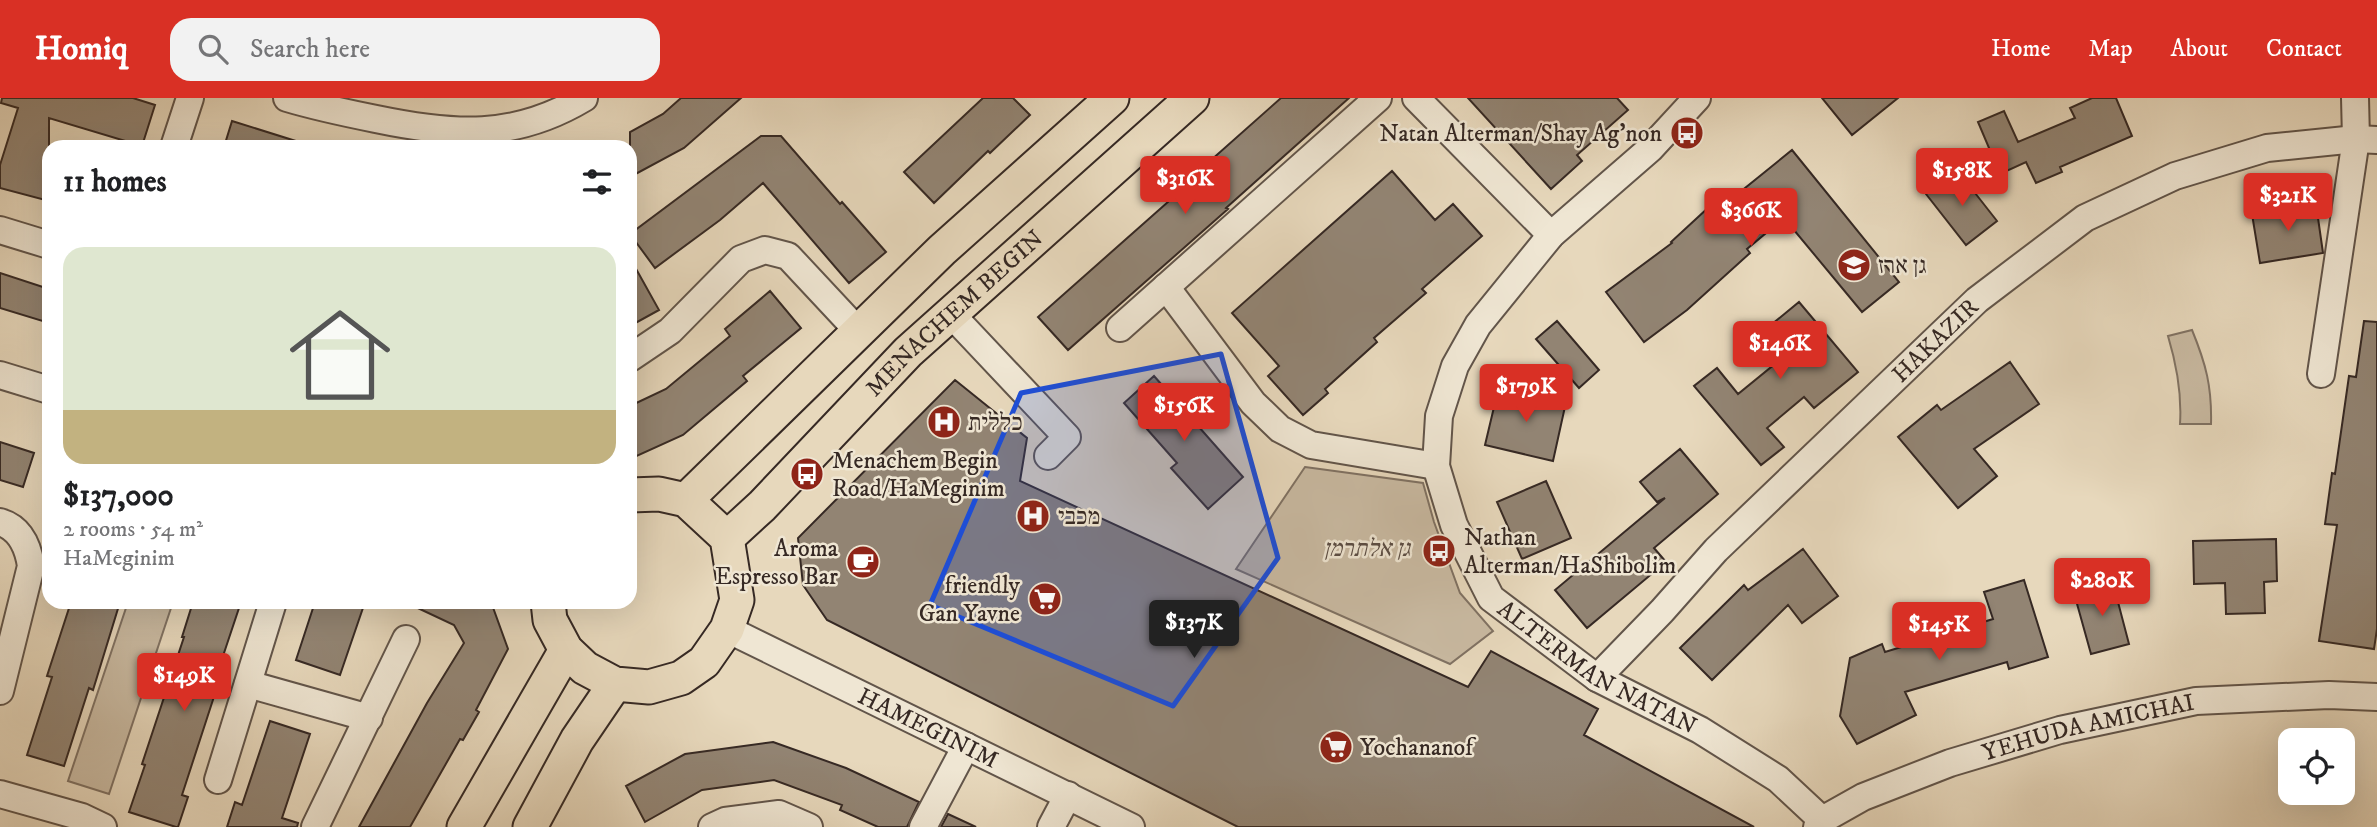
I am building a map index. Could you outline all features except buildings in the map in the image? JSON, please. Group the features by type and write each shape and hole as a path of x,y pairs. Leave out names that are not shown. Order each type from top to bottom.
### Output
{"main road":[{"name":"MENACHEM BEGIN","path":"686,500 942,250 1112,98"},
{"name":"MENACHEM BEGIN","path":"727,538 762,506 908,352 1192,98"},
{"path":"549,609 550,620 566,650 585,668 615,684 649,687 681,678 704,662 727,629 737,600 727,538 686,500 659,494 637,495"},
{"path":"464,827 566,650"},
{"path":"530,827 577,740 615,684"}],"street":[{"path":"176,140 190,98"},
{"path":"287,98 424,129 468,133 501,130 542,117 584,98"},
{"path":"1120,328 1378,98"},
{"path":"1416,98 1551,235"},
{"name":"ALTERMAN NATAN","path":"1697,98 1650,149 1551,235 1478,325 1455,366 1439,416 1436,466 1454,525 1491,598 1597,678 1700,730 1778,779 1820,824"},
{"path":"2321,374 2366,139 2355,98"},
{"name":"HAKAZIR","path":"1597,678 1716,550 1977,300 2085,218 2175,176 2267,148 2366,139"},
{"path":"0,230 42,243"},
{"path":"637,353 670,331 741,259 765,250 788,256 859,332"},
{"path":"1166,287 1252,402 1280,429 1311,444 1436,466"},
{"path":"950,313 1067,437 1048,456"},
{"path":"0,375 42,388"},
{"path":"0,522 10,525 24,541 31,566 0,691"},
{"path":"218,780 271,609"},
{"name":"HAMEGINIM","path":"727,629 1131,827"},
{"path":"315,827 406,639"},
{"path":"248,684 369,718"},
{"name":"YEHUDA AMICHAI","path":"1820,824 1863,797 1950,763 2060,730 2196,701 2329,695 2377,697"},
{"path":"923,827 966,746"},
{"path":"0,794 82,817 103,827"},
{"path":"1052,827 1068,795"},
{"path":"712,827 725,821 779,814 809,827"}],"highlighted area":[{"path":"1221,354 1278,558 1173,706 930,605 1021,393"}],"green space":[{"path":"2192,330 2207,376 2211,424 2180,424 2178,380 2168,336"},
{"name":"גן אלתרמן","path":"1305,467 1423,483 1460,593 1493,631 1450,664 1236,569"},
{"path":"126,609 171,609 109,794 68,781"}],"place":[{"name":"Natan Alterman/Shay Ag'non","path":"1687,133"},
{"name":"גן ארז","path":"1854,265"},
{"name":"כללית","path":"944,422"},
{"name":"Menachem Begin Road/HaMeginim","path":"807,474"},
{"name":"מכבי","path":"1033,516"},
{"name":"Nathan Alterman/HaShibolim","path":"1439,551"},
{"name":"Aroma Espresso Bar","path":"863,562"},
{"name":"friendly Gan Yavne","path":"1045,599"},
{"name":"Yochananof","path":"1336,747"}]}
